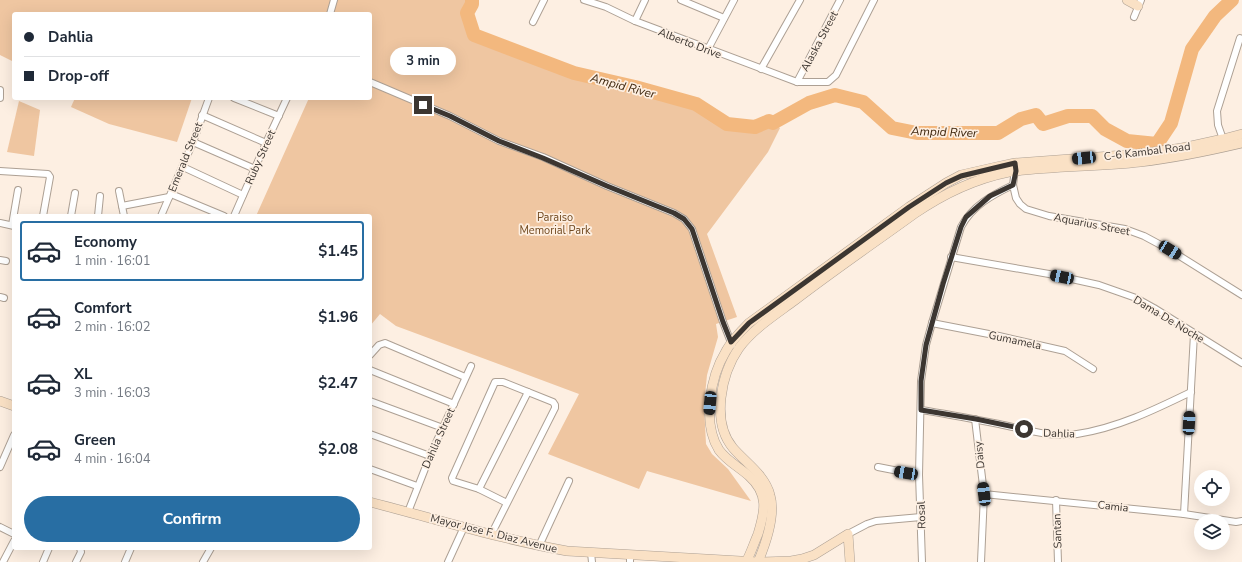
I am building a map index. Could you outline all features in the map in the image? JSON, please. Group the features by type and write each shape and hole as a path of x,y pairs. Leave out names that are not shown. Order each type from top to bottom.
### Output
{"main road":[{"path":"1127,0 1139,3"},
{"name":"C-6 Kambal Road","path":"1224,143 1242,134"},
{"name":"C-6 Kambal Road","path":"747,561 764,515 762,497 753,480 727,459 720,450 712,433 710,424 711,395 716,372 731,342 749,323 909,207 946,183 961,176 1015,167 1224,143 1242,143"},
{"name":"C-6 Kambal Road","path":"758,562 772,516 770,494 764,481 733,448 728,440 724,429 721,410 721,396 725,378 736,353 750,336 774,316 817,283 930,202 949,192 1015,167"},
{"path":"0,402 12,405"},
{"name":"Mayor Jose F. Diaz Avenue","path":"372,503 492,535 592,557 758,562 791,561 814,555 848,534"},
{"path":"848,534 850,562"}],"street":[{"path":"331,12 334,0"},
{"path":"533,22 544,0"},
{"name":"Alberto Drive","path":"584,0 606,7 635,21 708,50 797,82 828,82 836,75 874,0"},
{"path":"606,7 608,0"},
{"path":"635,21 646,0"},
{"path":"681,0 724,18"},
{"path":"708,50 734,0"},
{"path":"761,69 800,0"},
{"name":"Alaska Street","path":"797,82 840,0"},
{"path":"1134,17 1139,3"},
{"path":"1224,143 1218,125 1217,111 1240,38"},
{"path":"372,83 450,116 499,141 674,213 684,219 692,229 723,322 736,353"},
{"path":"0,90 0,98"},
{"name":"Emerald Street","path":"162,214 183,167 208,100"},
{"path":"239,100 279,116"},
{"name":"Ruby Street","path":"235,214 286,100"},
{"path":"202,115 266,143"},
{"path":"193,142 255,169"},
{"path":"183,167 243,195"},
{"path":"1013,185 1015,167"},
{"path":"0,171 48,174 50,177 43,214"},
{"name":"Rosal","path":"922,562 919,475 921,381 926,345 951,257 966,217 990,196 1013,185"},
{"name":"Aquarius Street","path":"1013,185 1016,198 1026,209 1049,216 1125,229 1144,236 1170,250 1242,295"},
{"path":"15,214 18,190"},
{"path":"119,191 124,214"},
{"path":"71,214 75,193"},
{"path":"122,206 170,195 219,214"},
{"path":"98,214 100,196"},
{"path":"0,223 12,226"},
{"name":"Dama De Noche","path":"951,257 1049,274 1099,285 1136,298 1242,363"},
{"name":"Gumamela","path":"932,323 1065,351 1093,369"},
{"path":"1184,514 1194,334"},
{"path":"372,353 379,345 385,344 465,377"},
{"name":"Dahlia Street","path":"408,512 417,486 471,366"},
{"path":"372,371 454,404"},
{"path":"492,535 555,407 553,402 503,382 495,382 452,478 453,481 479,489 507,503"},
{"path":"479,489 528,392"},
{"name":"Dahlia","path":"921,410 976,419 1035,432 1057,435 1076,434 1114,426 1161,407 1191,392"},
{"path":"372,402 443,428"},
{"name":"Daisy","path":"976,419 984,494 981,562"},
{"path":"372,435 430,456"},
{"path":"0,467 12,440"},
{"path":"878,467 919,475"},
{"path":"372,470 417,486"},
{"path":"539,546 569,481"},
{"name":"Camia","path":"984,494 1184,514 1236,522 1242,521"},
{"name":"Santan","path":"1056,500 1058,562"},
{"path":"848,534 867,524 921,517"},
{"path":"0,527 12,533"},
{"path":"448,562 464,528"},
{"path":"3,562 12,545"},
{"path":"43,562 48,550"},
{"path":"76,562 80,550"},
{"path":"125,562 130,550"},
{"path":"202,562 210,550"}],"green space":[{"name":"Paraiso Memorial Park","path":"0,0 472,0 472,4 467,13 475,35 574,73 635,87 696,104 727,124 755,127 769,121 780,128 768,152 707,234 737,317 716,324 718,337 707,375 704,405 706,444 712,454 728,469 751,501 647,471 639,489 548,454 579,394 396,326 380,314 372,324 372,214 257,214 308,100 372,100 372,12 12,12 12,61 0,55"},
{"path":"74,100 191,100 177,142 109,124 71,107"},
{"path":"19,101 40,110 34,156 7,152"}],"waterway":[{"name":"Ampid River","path":"472,0 472,4 467,13 474,35 574,73 635,87 696,104 727,124 755,127 769,121 773,123 809,103 835,95 863,102 892,128 917,133 998,133 1021,119 1036,115 1043,124 1068,116 1092,116 1105,129 1127,141 1157,144 1171,123 1192,49 1215,16 1232,0"}],"route":[{"path":"423,105 450,116 499,141 674,213 684,219 692,229 731,342 749,323 909,207 946,183 961,176 1015,163 1016,171 1013,185 990,196 966,217 961,227 926,345 921,381 921,410 1024,429"}]}
